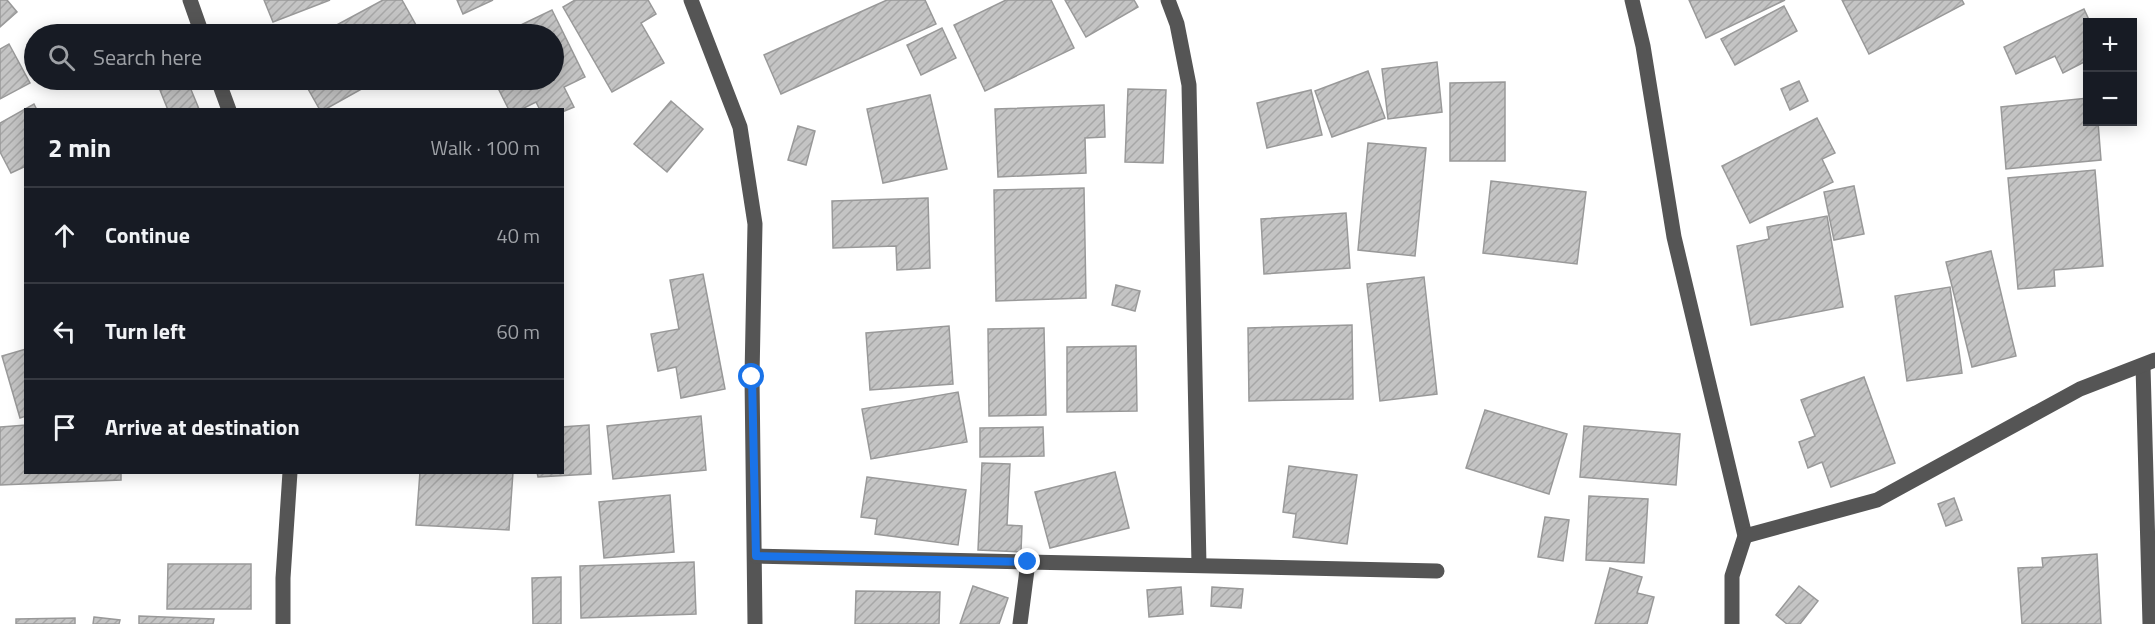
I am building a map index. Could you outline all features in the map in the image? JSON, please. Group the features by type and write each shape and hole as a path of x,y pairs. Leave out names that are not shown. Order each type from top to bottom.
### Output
{"street":[{"path":"190,0 198,24"},
{"path":"691,0 740,127 755,224 752,377 756,556 755,624"},
{"path":"1168,0 1177,24 1189,85 1199,565"},
{"path":"1632,0 1643,46 1674,237 1744,536 1732,576 1732,624"},
{"path":"222,90 228,108"},
{"path":"1744,536 1877,500 2080,389 2149,363 2150,624"},
{"path":"283,624 290,474"},
{"path":"756,556 1437,571"},
{"path":"1020,624 1028,562"}],"building":[{"path":"0,0 7,0 17,12 0,27"},
{"path":"264,0 330,0 273,22"},
{"path":"383,0 402,0 415,24 339,24"},
{"path":"457,0 493,0 463,14"},
{"path":"575,0 648,0 656,14 641,23 664,63 612,92 563,7"},
{"path":"887,0 925,0 936,24 781,94 764,55"},
{"path":"1006,0 1051,0 1074,48 985,91 954,25"},
{"path":"1065,0 1134,0 1138,7 1086,37"},
{"path":"1689,0 1785,0 1706,38"},
{"path":"1842,0 1962,0 1964,4 1869,54"},
{"path":"1784,6 1797,31 1735,65 1721,39"},
{"path":"2084,9 2088,18 2083,18 2083,63 2063,73 2055,56 2016,74 2004,47"},
{"path":"552,10 559,24 523,24"},
{"path":"942,28 956,58 921,75 907,45"},
{"path":"564,34 585,77 564,87"},
{"path":"9,44 24,72 24,86 0,99 0,49"},
{"path":"1437,62 1442,112 1388,119 1382,69"},
{"path":"1368,71 1385,118 1332,137 1315,91"},
{"path":"1799,81 1808,101 1790,110 1781,89"},
{"path":"1505,82 1505,161 1450,161 1450,83"},
{"path":"564,87 574,107 564,111 564,108 539,108 536,102 524,108 508,108 499,90 564,90"},
{"path":"1128,89 1166,90 1163,163 1125,162"},
{"path":"160,90 191,90 199,108 167,108"},
{"path":"309,90 360,90 328,108 319,108"},
{"path":"1311,90 1322,135 1267,148 1257,103"},
{"path":"930,95 947,169 883,183 867,109"},
{"path":"2083,99 2083,126 2098,126 2101,160 2006,169 2001,107"},
{"path":"671,101 703,129 667,172 634,144"},
{"path":"1104,105 1105,137 1085,138 1086,173 998,177 995,109"},
{"path":"24,110 24,167 11,173 0,152 0,123"},
{"path":"1817,118 1835,153 1822,159 1833,182 1750,223 1722,166"},
{"path":"798,126 815,131 806,165 788,160"},
{"path":"1368,143 1426,148 1415,256 1358,250"},
{"path":"2095,170 2103,266 2054,270 2055,286 2018,289 2008,178"},
{"path":"1491,181 1586,192 1577,264 1483,253"},
{"path":"1854,186 1864,234 1834,240 1824,192"},
{"path":"1084,188 1086,298 996,301 994,190"},
{"path":"928,198 930,268 897,270 896,246 833,248 832,201"},
{"path":"1346,213 1350,268 1264,274 1261,219"},
{"path":"1827,216 1843,307 1751,325 1737,246 1769,239 1767,227"},
{"path":"1991,251 2016,356 1972,367 1946,262"},
{"path":"703,274 725,389 681,398 676,367 658,371 651,334 679,329 670,280"},
{"path":"1424,277 1437,394 1380,401 1367,284"},
{"path":"1116,285 1140,291 1135,311 1112,305"},
{"path":"1950,287 1962,373 1907,381 1895,296"},
{"path":"1352,325 1353,399 1249,401 1248,328"},
{"path":"949,326 953,384 870,390 866,333"},
{"path":"1044,328 1046,415 989,416 988,329"},
{"path":"1136,346 1137,411 1067,412 1067,347"},
{"path":"24,350 24,417 20,418 2,356"},
{"path":"1864,377 1895,463 1831,487 1822,462 1808,468 1799,442 1815,436 1801,400"},
{"path":"958,392 967,442 871,459 862,409"},
{"path":"1485,410 1567,434 1549,494 1466,468"},
{"path":"701,416 706,470 613,479 607,426"},
{"path":"24,425 24,474 121,474 121,480 0,485 0,427"},
{"path":"589,425 591,474 538,477 537,474 564,474 564,427"},
{"path":"1584,426 1680,434 1676,485 1580,477"},
{"path":"1043,427 1044,456 980,457 980,428"},
{"path":"982,463 1010,464 1007,525 1022,526 1021,552 978,550"},
{"path":"1289,466 1357,475 1347,544 1293,537 1296,514 1283,512"},
{"path":"1115,472 1129,528 1050,548 1035,492"},
{"path":"420,474 513,474 509,530 416,525"},
{"path":"867,477 966,490 958,545 875,534 877,519 861,517"},
{"path":"670,495 674,552 604,558 599,502"},
{"path":"1589,496 1648,499 1644,563 1586,560"},
{"path":"1954,498 1962,520 1946,526 1938,504"},
{"path":"1545,517 1569,520 1563,561 1538,557"},
{"path":"2097,554 2101,624 2022,624 2018,568 2043,567 2042,558"},
{"path":"694,562 696,614 581,618 580,566"},
{"path":"168,564 251,564 251,609 167,609"},
{"path":"1610,568 1642,577 1637,593 1654,597 1647,624 1595,624"},
{"path":"561,577 561,624 533,624 532,578"},
{"path":"973,586 1008,598 999,624 960,624"},
{"path":"1799,586 1818,601 1800,624 1787,624 1776,615"},
{"path":"1181,587 1183,614 1149,617 1147,590"},
{"path":"1212,587 1243,589 1241,608 1211,606"},
{"path":"856,591 940,592 939,624 855,624"},
{"path":"139,616 214,619 213,624 139,624"},
{"path":"94,617 120,620 119,624 93,624"},
{"path":"75,618 75,624 16,624 16,619"}],"route":[{"path":"752,377 756,556 1028,562"}]}
